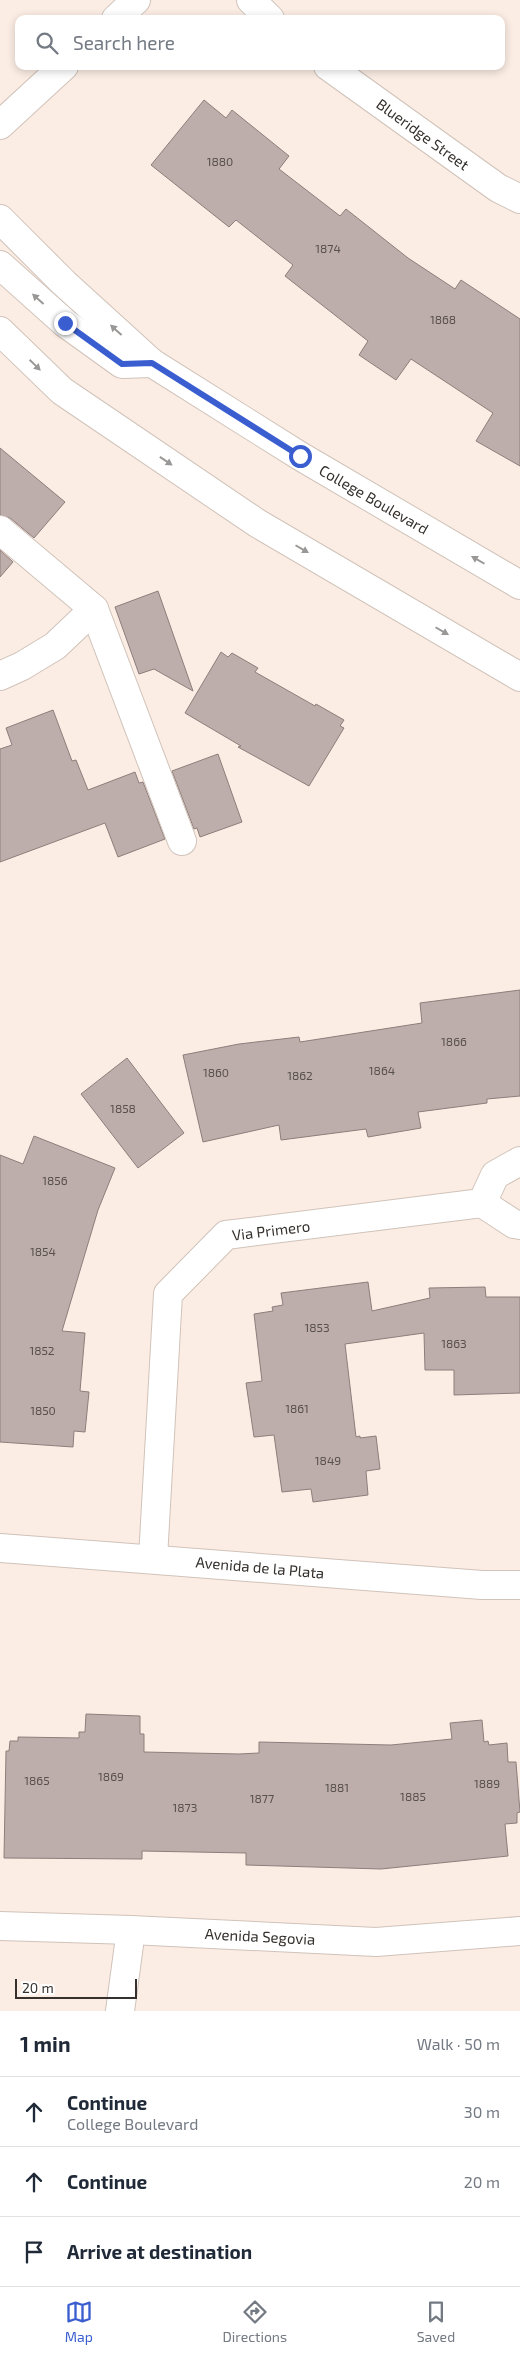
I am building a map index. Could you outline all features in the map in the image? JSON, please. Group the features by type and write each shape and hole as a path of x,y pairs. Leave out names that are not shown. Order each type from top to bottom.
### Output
{"street":[{"path":"120,15 136,0"},
{"path":"251,0 266,15"},
{"path":"0,125 60,70"},
{"name":"Blueridge Street","path":"334,70 498,188 520,199"},
{"name":"College Boulevard","path":"0,219 64,283 152,363 300,456 520,585"},
{"path":"0,265 65,323 122,364 152,363"},
{"path":"0,331 62,391 257,523 520,677"},
{"path":"0,530 94,609 182,841"},
{"path":"0,676 22,666 54,646 94,609"},
{"path":"520,1161 495,1175 482,1204 514,1224 520,1225"},
{"name":"Via Primero","path":"153,1558 168,1294 226,1235 482,1204"},
{"name":"Avenida de la Plata","path":"0,1548 153,1558 482,1585 520,1584"},
{"name":"Avenida Segovia","path":"0,1926 131,1930 376,1942 520,1931"},
{"path":"120,2011 131,1930"}],"building":[{"path":"204,100 226,118 232,110 289,156 279,169 340,216 346,209 408,258 455,289 461,280 520,319 520,466 476,441 493,413 411,359 396,380 359,355 368,341 285,276 293,265 236,220 229,227 151,165"},
{"path":"0,448 65,502 34,538 10,518 0,515"},
{"path":"0,550 13,562 0,577"},
{"path":"158,591 193,691 154,669 139,674 115,607"},
{"path":"221,652 228,657 232,653 258,668 255,672 344,720 340,726 344,728 309,786 238,747 241,746 185,713"},
{"path":"53,710 72,761 76,760 88,790 135,772 139,783 143,782 165,839 118,857 105,823 0,862 0,749 12,745 6,728"},
{"path":"218,754 242,822 200,837 197,828 194,829 172,771"},
{"path":"520,990 520,1096 487,1099 487,1103 418,1112 421,1128 368,1137 366,1129 281,1140 279,1125 203,1142 183,1055 239,1044 299,1037 300,1042 422,1023 420,1003"},
{"path":"127,1058 184,1133 138,1168 81,1094"},
{"path":"34,1136 115,1168 98,1210 62,1331 85,1333 80,1391 89,1392 85,1432 74,1431 73,1447 0,1442 0,1155 23,1164"},
{"path":"368,1282 372,1311 430,1298 429,1288 485,1287 486,1297 520,1297 520,1393 454,1395 454,1370 425,1370 424,1333 345,1344 356,1437 376,1436 380,1469 366,1471 368,1495 313,1502 311,1489 282,1492 274,1435 254,1437 246,1383 262,1381 254,1314 273,1311 272,1307 283,1305 281,1293"},
{"path":"86,1714 140,1716 140,1734 144,1734 144,1752 239,1754 259,1753 259,1742 391,1745 452,1739 450,1723 482,1720 484,1742 488,1741 489,1745 507,1743 508,1762 516,1762 520,1812 517,1813 517,1823 505,1824 508,1856 381,1869 246,1865 246,1853 142,1851 142,1859 4,1858 6,1751 9,1751 10,1741 18,1741 18,1737 79,1738 79,1732 85,1732"}],"route":[{"path":"65,323 122,364 152,363 300,456"}]}
